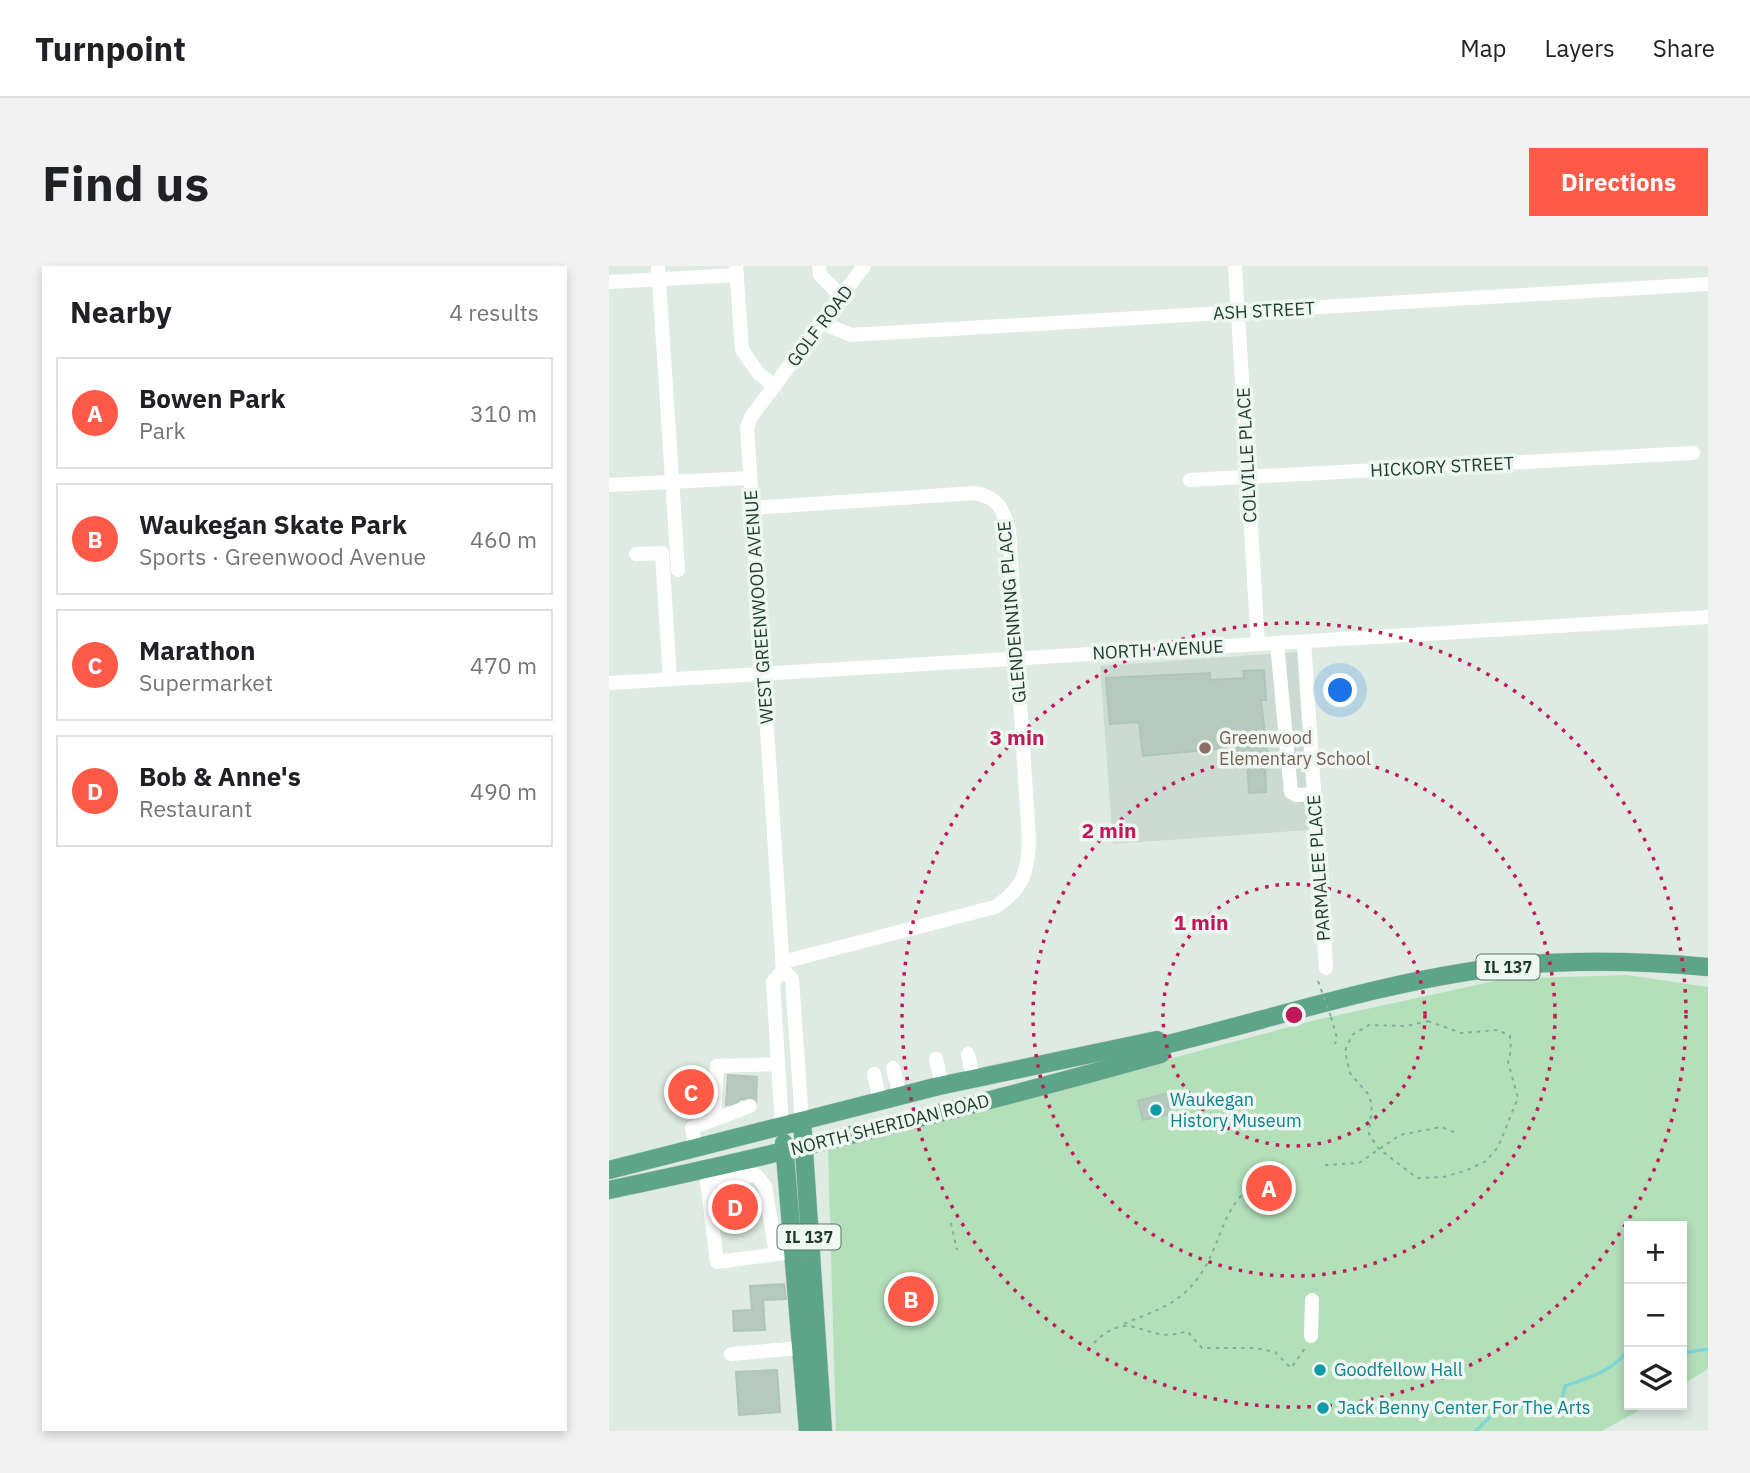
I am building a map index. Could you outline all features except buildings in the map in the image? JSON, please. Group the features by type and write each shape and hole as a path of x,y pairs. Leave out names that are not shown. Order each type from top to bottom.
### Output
{"main road":[{"name":"NORTH SHERIDAN ROAD","path":"1164,1045 1379,989 1501,967 1629,960 1708,967"},
{"name":"NORTH SHERIDAN ROAD","path":"609,1170 942,1085 1157,1040 1164,1045"},
{"name":"NORTH SHERIDAN ROAD","path":"609,1190 727,1172 784,1152 1161,1054 1164,1045"},
{"path":"802,1121 803,1148"},
{"name":"WEST GREENWOOD AVENUE","path":"782,1126 788,1205 784,1253 801,1348 809,1431"},
{"name":"IL 137","path":"803,1148 823,1431"}],"street":[{"path":"819,266 820,275 842,297"},
{"name":"GOLF ROAD","path":"775,386 865,266"},
{"name":"COLVILLE PLACE","path":"1235,266 1258,644"},
{"path":"609,282 659,273 736,270 742,350 759,374 775,386"},
{"path":"659,273 678,570"},
{"name":"ASH STREET","path":"822,323 851,335 1708,284"},
{"name":"WEST GREENWOOD AVENUE","path":"775,386 751,417 747,428 783,966 792,979 802,1121"},
{"name":"HICKORY STREET","path":"1190,480 1693,453"},
{"path":"609,485 750,478"},
{"name":"GLENDENNING PLACE","path":"752,508 975,493 988,495 1003,510 1009,530 1029,850 1028,861 1013,895 995,907 783,966"},
{"path":"636,554 662,553 670,679"},
{"name":"NORTH AVENUE","path":"609,683 1708,617"},
{"name":"PARMALEE PLACE","path":"1304,642 1322,974"},
{"path":"1277,643 1291,792 1296,796 1314,794"},
{"name":"WEST GREENWOOD AVENUE","path":"782,1126 773,982 783,966"},
{"path":"968,1054 973,1079"},
{"path":"936,1059 942,1085"},
{"path":"715,1118 717,1066 751,1071 778,1064"},
{"path":"893,1068 900,1096"},
{"path":"874,1074 880,1101"},
{"path":"695,1147 692,1128 732,1110 750,1106"},
{"path":"727,1172 756,1175 765,1186 769,1208 784,1253 717,1262 707,1181 727,1172"},
{"path":"769,1208 788,1205"},
{"path":"1311,1336 1312,1300"},
{"path":"731,1354 801,1348"}],"path":[{"path":"1322,974 1337,1038 1335,1044"},
{"path":"1428,1021 1461,1033 1498,1030 1510,1036 1508,1062 1518,1098 1498,1147 1486,1161 1444,1177 1417,1178 1378,1148 1369,1135 1372,1104 1345,1062 1345,1051 1352,1035 1369,1025 1407,1026 1428,1021"},
{"path":"1325,1165 1359,1163 1400,1135 1441,1127 1459,1134"},
{"path":"1094,1343 1108,1329 1162,1310 1193,1285 1231,1205 1251,1184 1267,1175"},
{"path":"951,1223 957,1250"},
{"path":"1124,1324 1162,1336 1187,1331 1202,1348 1255,1348 1275,1352 1291,1368 1311,1336"}],"shaded area":[{"name":"Greenwood Elementary School","path":"1297,652 1309,830 1113,844 1100,666"}],"green space":[{"path":"1627,975 1708,987 1708,1369 1687,1382 1687,1221 1624,1221 1624,1410 1640,1410 1602,1431 836,1431 828,1149 1316,1020 1504,979"}],"waterway":[{"path":"1687,1352 1708,1349"},
{"path":"1476,1431 1499,1408 1533,1406 1547,1416 1559,1411 1565,1386 1609,1368 1624,1356"}],"tunnel":[{"path":"732,1106 735,1076"},
{"path":"750,1106 751,1077"}],"place":[{"name":"Greenwood Elementary School","path":"1205,748"},
{"name":"Marathon","path":"691,1092"},
{"name":"Waukegan History Museum","path":"1156,1110"},
{"name":"Bowen Park","path":"1269,1188"},
{"name":"Bob & Anne's","path":"735,1207"},
{"name":"Waukegan Skate Park","path":"911,1299"},
{"name":"Goodfellow Hall","path":"1320,1370"},
{"name":"Jack Benny Center For The Arts","path":"1323,1408"}]}
